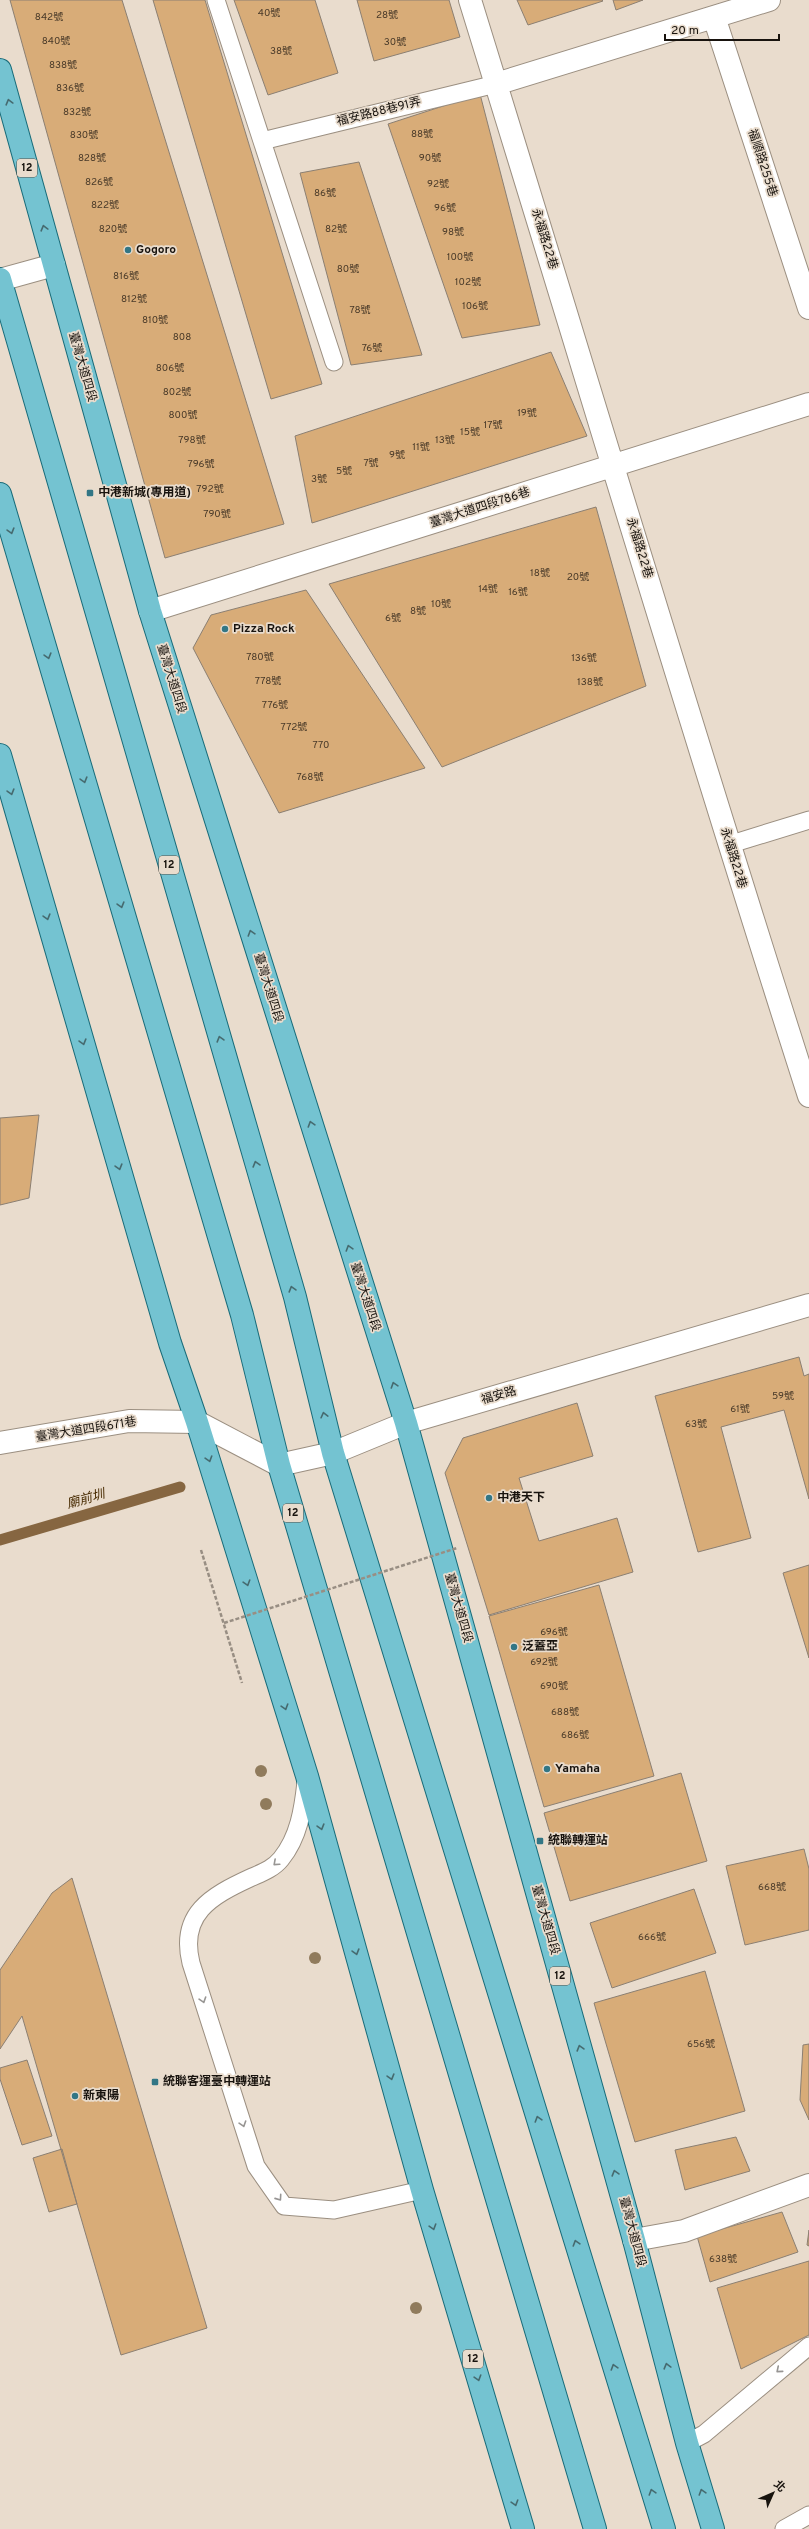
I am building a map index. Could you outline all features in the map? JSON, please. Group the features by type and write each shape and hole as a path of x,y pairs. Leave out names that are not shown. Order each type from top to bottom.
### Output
{"main road":[{"name":"臺灣大道四段","path":"0,70 150,611 406,1422 634,2240 687,2443 713,2529"},
{"name":"12","path":"0,279 295,1297 333,1453 664,2529"},
{"name":"12","path":"0,494 242,1315 279,1465 595,2529"},
{"name":"12","path":"0,755 168,1335 197,1422 307,1776 422,2190 523,2529"}],"street":[{"name":"永福路22巷","path":"470,0 614,465 728,845 809,1096"},
{"path":"496,84 769,0"},
{"name":"福順路255巷","path":"714,17 809,308"},
{"path":"0,279 54,265"},
{"name":"臺灣大道四段786巷","path":"150,611 809,404"},
{"name":"福安路","path":"279,1465 333,1453 406,1422 809,1305"},
{"name":"臺灣大道四段671巷","path":"0,1443 129,1421 197,1422"},
{"path":"197,1422 279,1465"},
{"path":"634,2240 684,2231 809,2185"}],"lane":[{"path":"216,0 334,362"},
{"name":"福安路88巷91弄","path":"262,141 496,84"},
{"path":"728,845 809,820"},
{"path":"307,1776 303,1813 286,1852 269,1869 234,1886 201,1908 192,1921 189,1935 188,1951 191,1963 256,2166 284,2206 334,2210 422,2190"},
{"path":"687,2443 704,2434 809,2346"},
{"path":"784,2529 809,2516"}],"path":[{"path":"224,1623 457,1548"},
{"path":"201,1550 242,1683"}],"building":[{"path":"10,0 122,0 284,524 165,558"},
{"path":"153,0 205,0 322,384 271,399"},
{"path":"234,0 315,0 338,73 268,95"},
{"path":"357,0 449,0 460,37 374,61"},
{"path":"517,0 602,0 603,1 528,25"},
{"path":"613,0 643,0 616,10"},
{"path":"480,94 540,325 462,338 388,124"},
{"path":"359,162 422,355 351,365 300,173"},
{"path":"551,352 587,436 312,523 295,436"},
{"path":"596,507 646,686 442,767 329,584"},
{"path":"306,590 425,768 279,813 193,648 211,615"},
{"path":"39,1115 29,1198 0,1205 0,1118"},
{"path":"799,1357 804,1376 809,1374 809,1499 784,1410 721,1427 751,1538 698,1552 655,1396"},
{"name":"中港天下","path":"577,1403 593,1456 519,1478 539,1541 617,1518 633,1572 489,1615 445,1473 463,1438"},
{"path":"809,1565 809,1658 783,1573"},
{"path":"599,1585 654,1776 544,1807 489,1616"},
{"path":"681,1773 707,1861 570,1901 544,1813"},
{"path":"804,1849 809,1869 809,1930 745,1945 726,1866"},
{"path":"72,1878 207,2328 121,2355 22,2016 0,2049 0,1970 52,1893"},
{"path":"694,1889 716,1953 612,1988 590,1923"},
{"path":"705,1971 745,2111 635,2142 594,2003"},
{"path":"809,2044 809,2120 800,2100 803,2045"},
{"path":"27,2060 52,2136 22,2145 0,2079 0,2068"},
{"path":"736,2137 750,2171 685,2190 675,2150"},
{"path":"62,2149 77,2204 49,2212 33,2158"},
{"path":"782,2212 798,2252 710,2282 697,2236"},
{"path":"809,2230 809,2246 807,2245"},
{"path":"809,2261 809,2335 741,2369 717,2288"}],"waterway":[{"name":"廟前圳","path":"0,1540 180,1487"}],"place":[{"name":"Gogoro","path":"128,250"},
{"name":"中港新城(專用道)","path":"90,493"},
{"name":"Pizza Rock","path":"225,629"},
{"name":"中港天下","path":"489,1498"},
{"name":"泛蓋亞","path":"514,1647"},
{"name":"Yamaha","path":"547,1769"},
{"name":"統聯轉運站","path":"540,1841"},
{"name":"統聯客運臺中轉運站","path":"155,2082"},
{"name":"新東陽","path":"75,2096"}]}
